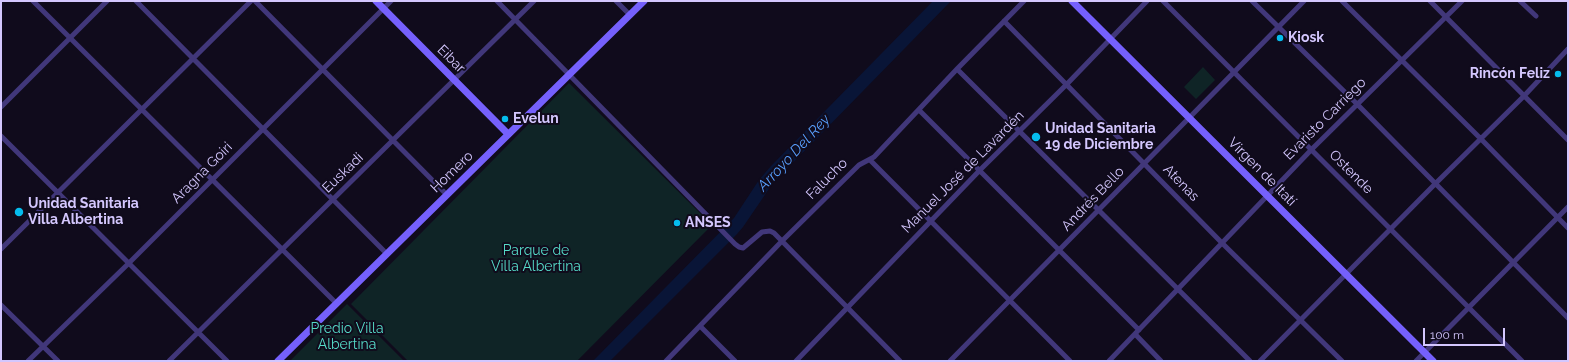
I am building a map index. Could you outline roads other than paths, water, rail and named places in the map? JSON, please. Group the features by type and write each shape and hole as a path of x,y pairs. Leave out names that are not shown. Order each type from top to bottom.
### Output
{"street":[{"path":"33,1 336,303"},
{"path":"1,107 107,1"},
{"path":"136,1 386,253"},
{"path":"1,248 192,57 251,1"},
{"path":"255,1 447,195"},
{"name":"Eibar","path":"376,1 508,134"},
{"name":"Aragna Goiri","path":"28,361 213,180 263,128 391,1"},
{"path":"497,1 735,244 743,248 762,232 766,231 774,233 900,361"},
{"name":"Euskadi","path":"169,361 394,141 534,1"},
{"path":"616,1 630,15"},
{"name":"Homero","path":"278,361 386,253 644,1"},
{"name":"Falucho","path":"666,361 782,241 859,165 870,160 1024,1"},
{"name":"Virgen de Itatí","path":"1072,1 1267,195 1345,275 1433,361"},
{"name":"Manuel José de Lavardén","path":"796,361 980,170 1067,84 1147,1"},
{"name":"Ostende","path":"1163,1 1522,361"},
{"path":"1252,1 1357,104 1568,318"},
{"name":"Andrés Bello","path":"950,361 1304,1"},
{"path":"1342,1 1568,228"},
{"path":"1430,1 1568,140"},
{"name":"Evaristo Carriego","path":"1108,361 1312,149 1462,1"},
{"path":"1520,1 1536,16"},
{"name":"Atenas","path":"1004,21 1222,242 1342,361"},
{"path":"1260,361 1524,96 1568,49"},
{"path":"957,69 1250,361"},
{"path":"919,110 1060,250 1137,332 1161,361"},
{"path":"1,136 227,361"},
{"path":"870,160 1070,361"},
{"path":"1416,361 1568,208"},
{"path":"1,305 58,361"},
{"path":"700,326 735,361"}],"water":[{"name":"Arroyo Del Rey","path":"933,1 951,1 773,183 737,234 610,361 593,361 734,218 759,180 771,166"}],"place":[{"name":"Kiosk","path":"1280,38"},
{"name":"Rincón Feliz","path":"1558,74"},
{"name":"Evelun","path":"505,119"},
{"name":"Unidad Sanitaria 19 de Diciembre","path":"1036,137"},
{"name":"Unidad Sanitaria Villa Albertina","path":"19,212"},
{"name":"ANSES","path":"677,223"}],"park label":[{"name":"Parque de Villa Albertina","path":"536,260"},
{"name":"Predio Villa Albertina","path":"347,338"}]}
